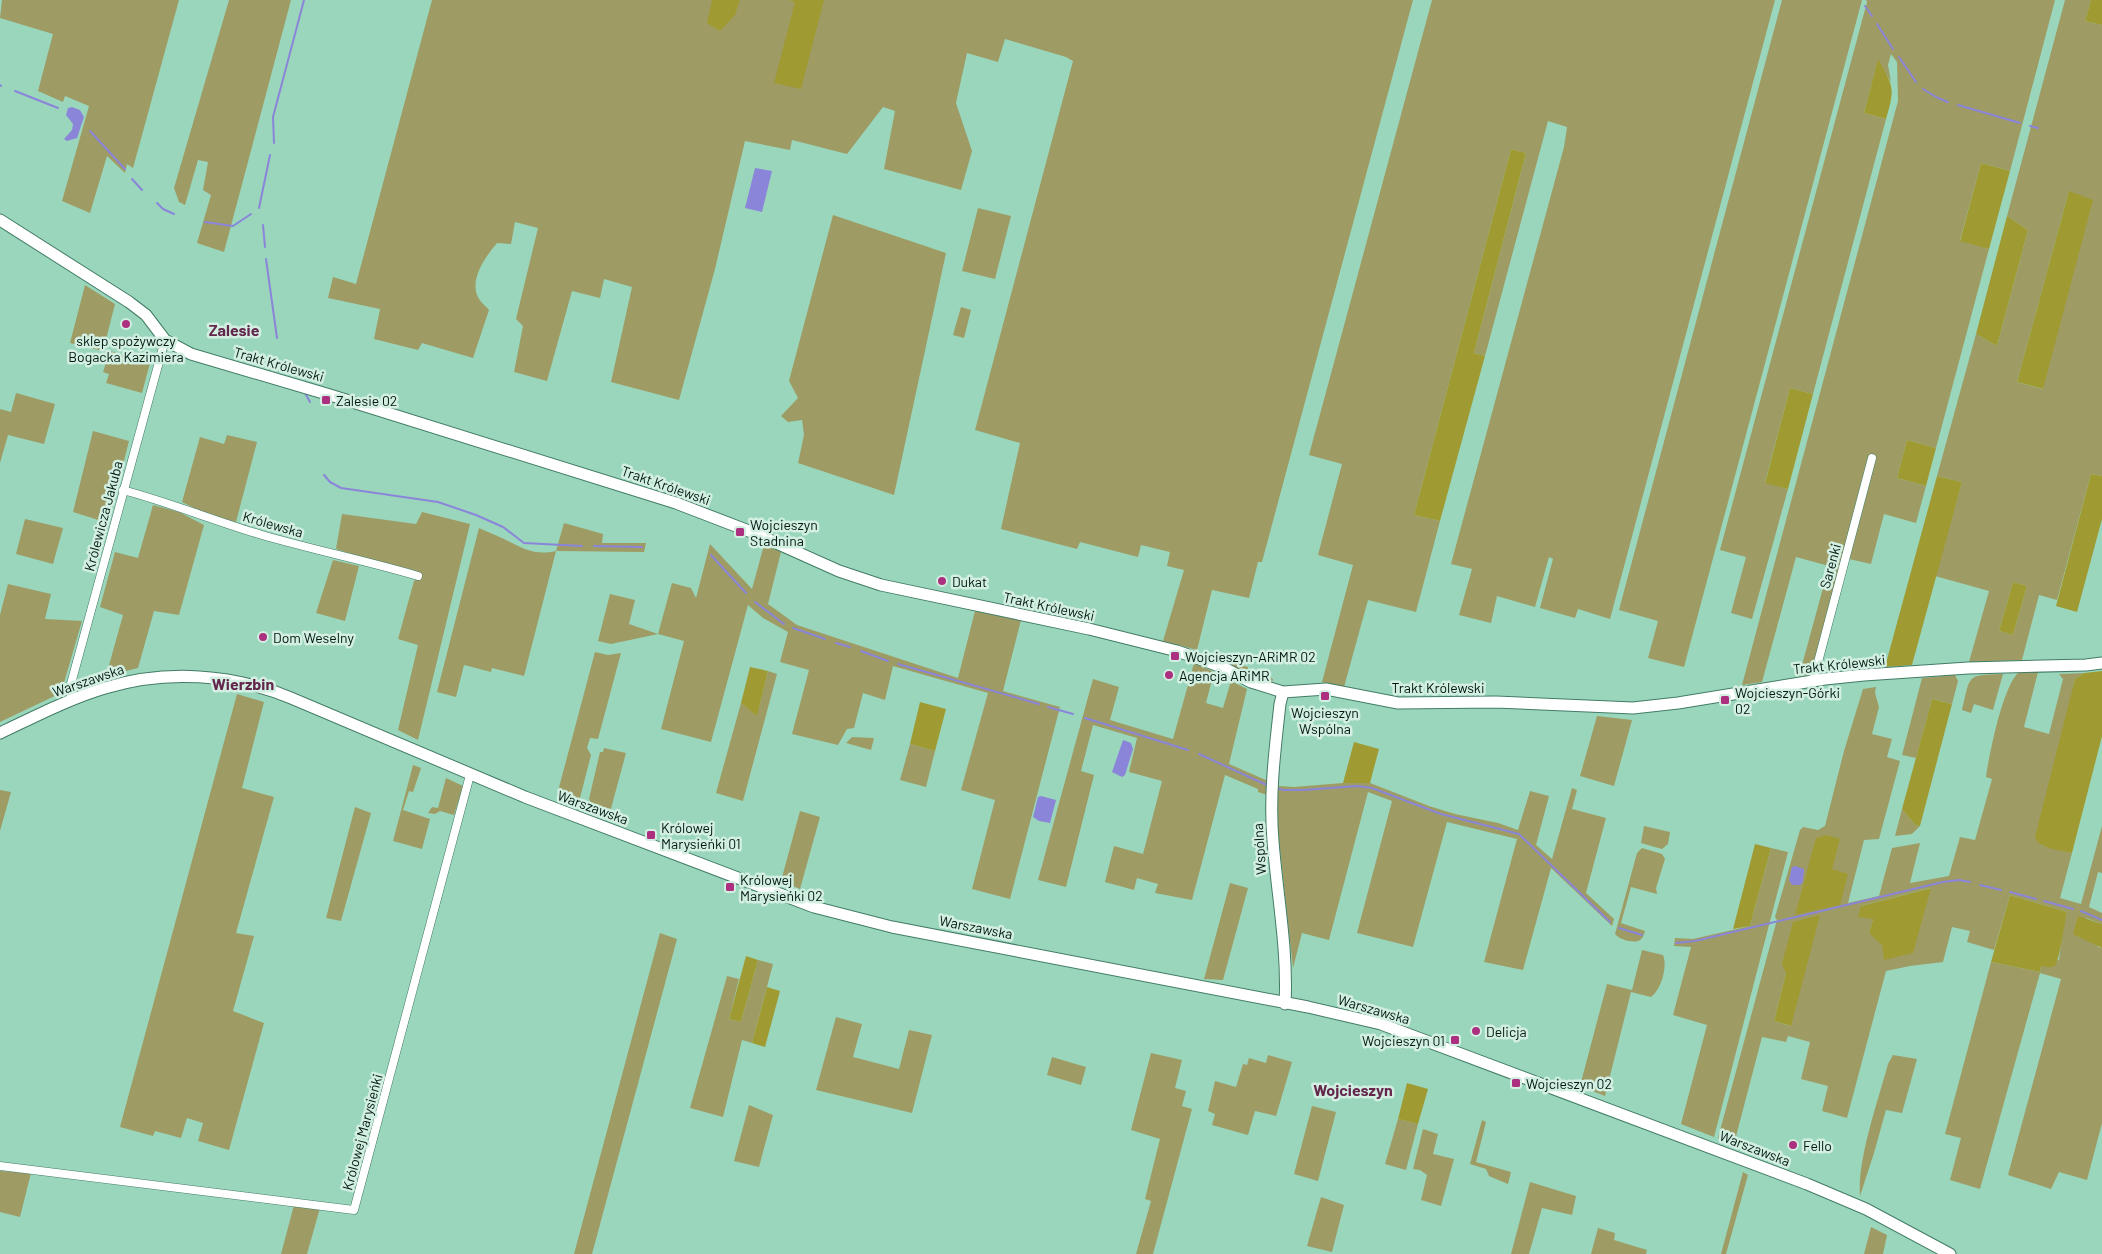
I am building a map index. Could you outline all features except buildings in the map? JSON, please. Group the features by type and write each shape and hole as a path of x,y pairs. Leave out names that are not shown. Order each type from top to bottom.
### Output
{"street":[{"name":"Trakt Królewski","path":"0,220 129,302 146,315 165,340 191,354 330,395 676,504 754,533 839,571 881,585 1075,626 1177,651 1222,667 1257,685 1283,692 1326,689 1398,703 1509,703 1632,708 1678,703 1813,681 1864,675 2102,663"},
{"name":"Królewicza Jakuba","path":"73,699 69,691 165,340"},
{"name":"Sarenki","path":"1813,681 1872,458"},
{"name":"Królewska","path":"123,490 184,508 205,518 265,536 418,576"},
{"name":"Warszawska","path":"0,733 73,699 132,680 171,676 205,677 273,690 470,775 814,907 852,918 1364,1019 1451,1049 1807,1184 1866,1209 1950,1254"},
{"name":"Wspólna","path":"1283,692 1272,777 1272,839 1285,975 1285,1004"},
{"name":"Królowej Marysieńki","path":"0,1166 354,1210 470,775"}],"shaded area":[{"path":"2,0 179,0 133,168 127,164 125,173 107,156 90,213 62,201 89,106 65,96 63,102 38,91 53,34 0,18"},
{"path":"229,0 291,0 224,252 197,243 211,195 203,190 208,162 198,160 185,205 179,202 174,188"},
{"path":"432,0 1413,0 1262,562 1258,562 1249,598 1212,590 1197,650 1163,641 1184,570 1167,566 1170,552 1141,545 1138,557 1080,542 1077,549 1001,529 1020,443 975,430 1073,61 1066,57 1005,39 998,62 967,53 956,103 972,151 961,190 884,169 895,111 883,107 847,154 792,140 790,150 745,141 715,269 679,400 611,382 632,287 604,279 600,298 572,291 547,381 514,372 523,326 516,319 538,228 515,222 511,244 497,243 480,268 477,275 476,290 479,299 489,310 473,358 422,343 418,350 374,339 380,309 328,298 333,277 356,284"},
{"path":"712,0 740,0 735,15 720,31 707,23"},
{"path":"789,0 824,0 801,89 774,83 795,2"},
{"path":"1432,0 1775,0 1610,619 1578,609 1575,618 1540,608 1553,559 1549,557 1535,607 1497,596 1491,623 1459,615 1472,569 1451,564 1564,147 1567,127 1548,121 1485,356 1474,353 1526,153 1511,149 1414,515 1440,521 1416,612 1368,600 1344,687 1322,682 1353,565 1318,555 1342,464 1309,455"},
{"path":"1782,0 1862,0 1684,667 1648,658 1658,621 1619,610"},
{"path":"1866,0 2055,0 2010,171 1981,163 1960,240 1989,249 1936,448 1907,440 1897,478 1926,486 1916,523 1884,514 1871,564 1849,559 1818,674 1799,676 1829,566 1796,557 1762,682 1742,685 1898,101 1897,62 1891,54 1888,65 1891,82 1878,60 1864,113 1886,119 1813,394 1790,388 1765,482 1788,489 1752,619 1731,613 1746,557 1720,550"},
{"path":"2065,0 2091,0 2085,21 2102,25 2102,476 2091,474 2057,600 2039,595 2022,660 1969,662 1989,591 1935,576 1962,482 1937,476 1976,334 1997,346 2028,230 2007,216","holes":["2069,191 2043,389 2042,389 2017,382","2013,582 2027,586 2013,635 1999,631"]},
{"path":"2091,0 2102,0 2102,25 2085,21"},
{"path":"1878,59 1890,82 1892,94 1886,119 1864,113"},
{"path":"72,107 80,110 84,117 77,138 67,141 64,139 72,130 73,124 66,115 68,108"},
{"path":"1511,149 1526,153 1474,353 1485,356 1440,521 1414,515"},
{"path":"1981,163 2010,171 1989,249 1960,241"},
{"path":"755,168 772,171 762,212 745,208"},
{"path":"2069,191 2093,200 2043,389 2017,382"},
{"path":"978,208 1011,216 995,279 962,271"},
{"path":"833,215 946,253 894,495 798,463 804,435 802,420 788,422 781,416 798,398 789,381"},
{"path":"2007,216 2028,230 1997,346 1976,334"},
{"path":"85,285 115,304 103,351 70,343"},
{"path":"961,307 971,310 964,338 953,335"},
{"path":"110,351 150,363 142,393 106,383 109,374 103,372"},
{"path":"1790,388 1813,394 1788,489 1765,483"},
{"path":"16,393 55,404 44,444 8,435 0,463 0,409 11,412"},
{"path":"93,431 129,441 108,523 73,512"},
{"path":"227,435 257,442 236,522 206,514 182,502 200,437 224,444"},
{"path":"1907,440 1936,448 1926,486 1897,478"},
{"path":"2091,474 2102,476 2102,519 2077,612 2056,606"},
{"path":"1937,476 1962,482 1912,665 1885,667"},
{"path":"153,505 179,512 204,525 179,615 154,611 138,668 106,676 123,615 100,607 115,552 138,558"},
{"path":"422,512 470,524 418,740 398,730 418,645 398,639 414,581 421,576 336,549 342,514 416,524"},
{"path":"25,519 63,528 53,564 16,554"},
{"path":"564,523 603,534 602,543 646,543 644,552 556,551"},
{"path":"479,528 535,552 556,551 524,676 492,668 491,672 464,665 456,697 437,692"},
{"path":"710,544 752,589 764,545 781,552 768,604 797,625 958,678 975,611 1021,620 1003,691 1060,707 1010,899 972,889 995,800 961,790 988,693 893,666 885,700 863,693 854,728 847,729 838,745 792,734 809,670 780,662 788,632 763,618 748,605 711,742 661,729 684,641 658,634 672,583 691,588 696,598"},
{"path":"333,560 359,566 345,621 316,613"},
{"path":"2013,582 2027,586 2013,635 1999,631"},
{"path":"8,584 51,594 45,619 82,621 61,693 0,722 0,615"},
{"path":"610,594 635,600 629,624 658,634 611,644 598,641"},
{"path":"595,652 608,655 621,653 598,739 590,738 587,748 591,755 580,798 573,802 557,795"},
{"path":"1194,663 1214,672 1206,703 1223,708 1231,681 1247,689 1229,764 1268,781 1267,795 1258,792 1258,789 1225,775 1192,900 1155,893 1158,884 1137,878 1134,890 1105,882 1114,846 1143,854 1162,781 1129,772 1137,738 1093,725 1081,771 1094,775 1066,887 1038,880 1093,679 1119,687 1110,720 1173,739"},
{"path":"1232,663 1248,667 1248,672 1273,679 1271,686 1231,668"},
{"path":"750,667 768,671 757,716 741,703"},
{"path":"768,671 777,674 743,801 716,793 741,703 757,715"},
{"path":"2102,671 2102,736 2072,853 2045,847 2035,837 2075,679 2084,673"},
{"path":"2019,672 2038,672 2024,727 2049,734 2063,679 2059,674 2084,673 2075,679 2041,845 2072,853 2060,898 2081,904 2102,826 2102,873 2098,872 2089,907 2102,913 2102,924 2086,918 2098,947 2102,948 2102,1123 2087,1180 2059,1172 2051,1189 2008,1175 2061,979 2040,973 1980,1189 1950,1180 1961,1138 1945,1134 1991,962 2040,972 2041,966 2059,960 2067,912 2010,895 1994,950 1967,942 1970,931 1952,927 1943,962 1886,971 1847,1118 1822,1111 1828,1086 1801,1079 1810,1042 1788,1036 1786,1042 1762,1037 1734,1144 1718,1138 1777,920 1775,917 1800,830 1803,827 1818,830 1825,826 1844,751 1863,689 1876,687 1875,693 1879,707 1872,734 1892,739 1887,757 1900,761 1879,839 1864,840 1848,903 1879,896 1892,848 1920,843 1910,883 1949,876 1960,837 1975,840 1992,779 1986,777 1990,753 2002,705 2013,679","holes":["1930,889 1869,933 1873,919 1861,906","1786,973 1790,1026 1774,1021"]},
{"path":"2003,674 1993,710 1974,704 1971,713 1962,710 1969,683 1972,679 1982,675"},
{"path":"1955,675 1958,681 1952,704 1932,699 1916,758 1902,755 1922,678"},
{"path":"237,694 264,702 242,788 274,797 236,933 254,936 233,1011 264,1023 229,1150 198,1141 203,1123 187,1118 181,1138 155,1131 153,1136 120,1127"},
{"path":"1932,699 1952,704 1920,826 1915,825 1902,809"},
{"path":"920,702 946,709 935,751 910,744"},
{"path":"1597,716 1632,720 1614,786 1580,776"},
{"path":"852,737 874,738 871,750 846,743"},
{"path":"1123,740 1131,743 1133,749 1125,775 1122,777 1112,772"},
{"path":"1354,742 1379,749 1370,783 1343,783"},
{"path":"910,744 935,751 926,787 900,780"},
{"path":"604,748 626,753 609,816 594,810 589,799 600,752 603,752"},
{"path":"413,765 421,768 413,792 409,791 403,810 430,819 422,849 393,841"},
{"path":"446,778 463,786 454,815 440,811 435,814 428,813 432,807 438,808"},
{"path":"1370,783 1429,806 1455,814 1498,823 1518,830 1530,791 1549,796 1536,845 1552,859 1572,788 1577,790 1572,809 1606,818 1586,893 1614,919 1612,926 1551,868 1523,970 1484,962 1517,839 1447,822 1413,947 1357,933 1392,801 1368,792 1329,940 1302,933 1293,968 1277,822 1276,795 1279,786 1294,787"},
{"path":"0,790 11,792 0,831"},
{"path":"1038,797 1056,800 1050,823 1039,821 1033,817"},
{"path":"355,807 371,813 341,921 326,918"},
{"path":"1902,809 1915,825 1920,826 1912,834 1895,836"},
{"path":"800,811 820,817 800,889 781,881"},
{"path":"1644,826 1670,832 1668,844 1662,849 1641,843"},
{"path":"1826,835 1840,839 1832,869 1848,874 1840,905 1795,915 1816,838"},
{"path":"1755,844 1771,848 1750,926 1733,929"},
{"path":"1642,848 1662,854 1665,859 1656,888 1657,894 1631,887 1621,923 1645,931 1641,940 1632,941 1622,939 1615,934 1637,853"},
{"path":"1771,848 1788,852 1714,1137 1681,1124 1707,1025 1673,1015 1691,947 1674,946 1675,938 1693,939 1750,926"},
{"path":"1792,867 1804,869 1803,882 1800,885 1792,885 1789,880"},
{"path":"1230,883 1248,888 1223,980 1204,979"},
{"path":"1931,888 1913,953 1884,960 1882,945 1869,933 1873,919 1858,917 1861,906"},
{"path":"2010,895 2067,912 2059,956 2053,967 2041,966 2040,972 1991,962"},
{"path":"1820,915 1791,1026 1774,1021 1786,973 1782,964 1793,922"},
{"path":"2078,916 2102,924 2102,948 2073,934"},
{"path":"660,933 677,939 592,1254 574,1254"},
{"path":"1642,950 1663,955 1665,965 1663,978 1655,994 1651,997 1631,992 1605,1096 1580,1086 1607,984 1632,990"},
{"path":"746,956 758,960 741,1022 729,1019"},
{"path":"758,960 773,964 752,1043 742,1040 723,1117 690,1108 727,976 739,979 729,1019 741,1022"},
{"path":"767,987 780,991 765,1047 752,1043"},
{"path":"836,1017 862,1024 853,1057 899,1069 909,1030 932,1035 912,1113 816,1090"},
{"path":"1151,1053 1182,1060 1175,1088 1186,1091 1182,1106 1192,1109 1153,1254 1136,1254 1151,1201 1145,1199 1160,1139 1131,1130"},
{"path":"1268,1055 1292,1062 1276,1116 1255,1111 1248,1135 1212,1125 1215,1114 1208,1111 1215,1081 1236,1087 1243,1064 1247,1065 1249,1058 1266,1063"},
{"path":"1893,1055 1917,1059 1902,1113 1886,1110 1860,1196 1865,1148 1888,1064"},
{"path":"1052,1057 1086,1067 1081,1085 1047,1075"},
{"path":"1407,1083 1428,1089 1418,1124 1398,1119"},
{"path":"749,1105 773,1115 759,1167 734,1161"},
{"path":"1312,1106 1336,1112 1318,1181 1294,1174"},
{"path":"1398,1119 1418,1124 1406,1170 1385,1164"},
{"path":"1482,1120 1486,1122 1476,1162 1511,1172 1508,1184 1489,1176 1486,1169 1470,1164"},
{"path":"1423,1129 1438,1134 1433,1154 1454,1159 1441,1206 1421,1200 1427,1175 1420,1170 1413,1169"},
{"path":"0,1171 31,1173 20,1217 0,1212"},
{"path":"1743,1172 1748,1175 1726,1254 1721,1254"},
{"path":"1530,1182 1576,1196 1572,1215 1542,1208 1529,1254 1511,1254"},
{"path":"1321,1197 1344,1205 1332,1252 1307,1246"},
{"path":"294,1205 320,1208 307,1254 281,1254"},
{"path":"1871,1227 1887,1235 1883,1254 1864,1254"},
{"path":"1598,1228 1615,1233 1614,1240 1647,1250 1646,1254 1591,1254"}],"waterway":[{"path":"274,143 273,117 304,0"},
{"path":"1865,6 1872,16"},
{"path":"1877,24 1893,49"},
{"path":"1899,57 1916,82"},
{"path":"1923,89 1948,102"},
{"path":"15,91 58,108"},
{"path":"1958,105 2020,123"},
{"path":"2030,126 2038,128"},
{"path":"90,131 125,169"},
{"path":"259,208 270,155"},
{"path":"132,179 142,190"},
{"path":"157,203 163,209 174,214"},
{"path":"205,222 233,226 251,214"},
{"path":"263,225 265,247"},
{"path":"266,259 277,338"},
{"path":"305,393 310,402"},
{"path":"324,475 330,482 341,488 438,502 476,515 503,527 524,543 582,546"},
{"path":"594,546 642,547"},
{"path":"711,555 746,593"},
{"path":"755,602 784,624"},
{"path":"793,628 825,639"},
{"path":"836,643 850,647"},
{"path":"861,651 888,661"},
{"path":"898,664 1039,704"},
{"path":"1048,707 1073,714"},
{"path":"1085,718 1188,750"},
{"path":"1199,754 1269,786"},
{"path":"1276,788 1283,790 1357,786 1372,788 1441,814 1519,834 1610,922"},
{"path":"1676,943 1695,941 1943,882 1959,880 1970,882"},
{"path":"1980,885 2001,890"},
{"path":"2010,892 2036,899"},
{"path":"2044,901 2073,909"},
{"path":"2081,911 2102,920"},
{"path":"1619,928 1642,935"}],"place":[{"name":"sklep spożywczy Bogacka Kazimiera","path":"126,324"},
{"name":"Zalesie 02","path":"326,400"},
{"name":"Wojcieszyn Stadnina","path":"740,532"},
{"name":"Dukat","path":"942,581"},
{"name":"Dom Weselny","path":"263,637"},
{"name":"Wojcieszyn-ARiMR 02","path":"1175,656"},
{"name":"Agencja ARiMR","path":"1169,675"},
{"name":"Wojcieszyn Wspólna","path":"1325,696"},
{"name":"Wojcieszyn-Górki 02","path":"1725,700"},
{"name":"Królowej Marysieńki 01","path":"651,835"},
{"name":"Królowej Marysieńki 02","path":"730,887"},
{"name":"Delicja","path":"1476,1031"},
{"name":"Wojcieszyn 01","path":"1455,1040"},
{"name":"Wojcieszyn 02","path":"1516,1083"},
{"name":"Fello","path":"1793,1145"}],"district":[{"name":"Zalesie","path":"234,329"},
{"name":"Wierzbin","path":"243,683"},
{"name":"Wojcieszyn","path":"1353,1089"}]}
